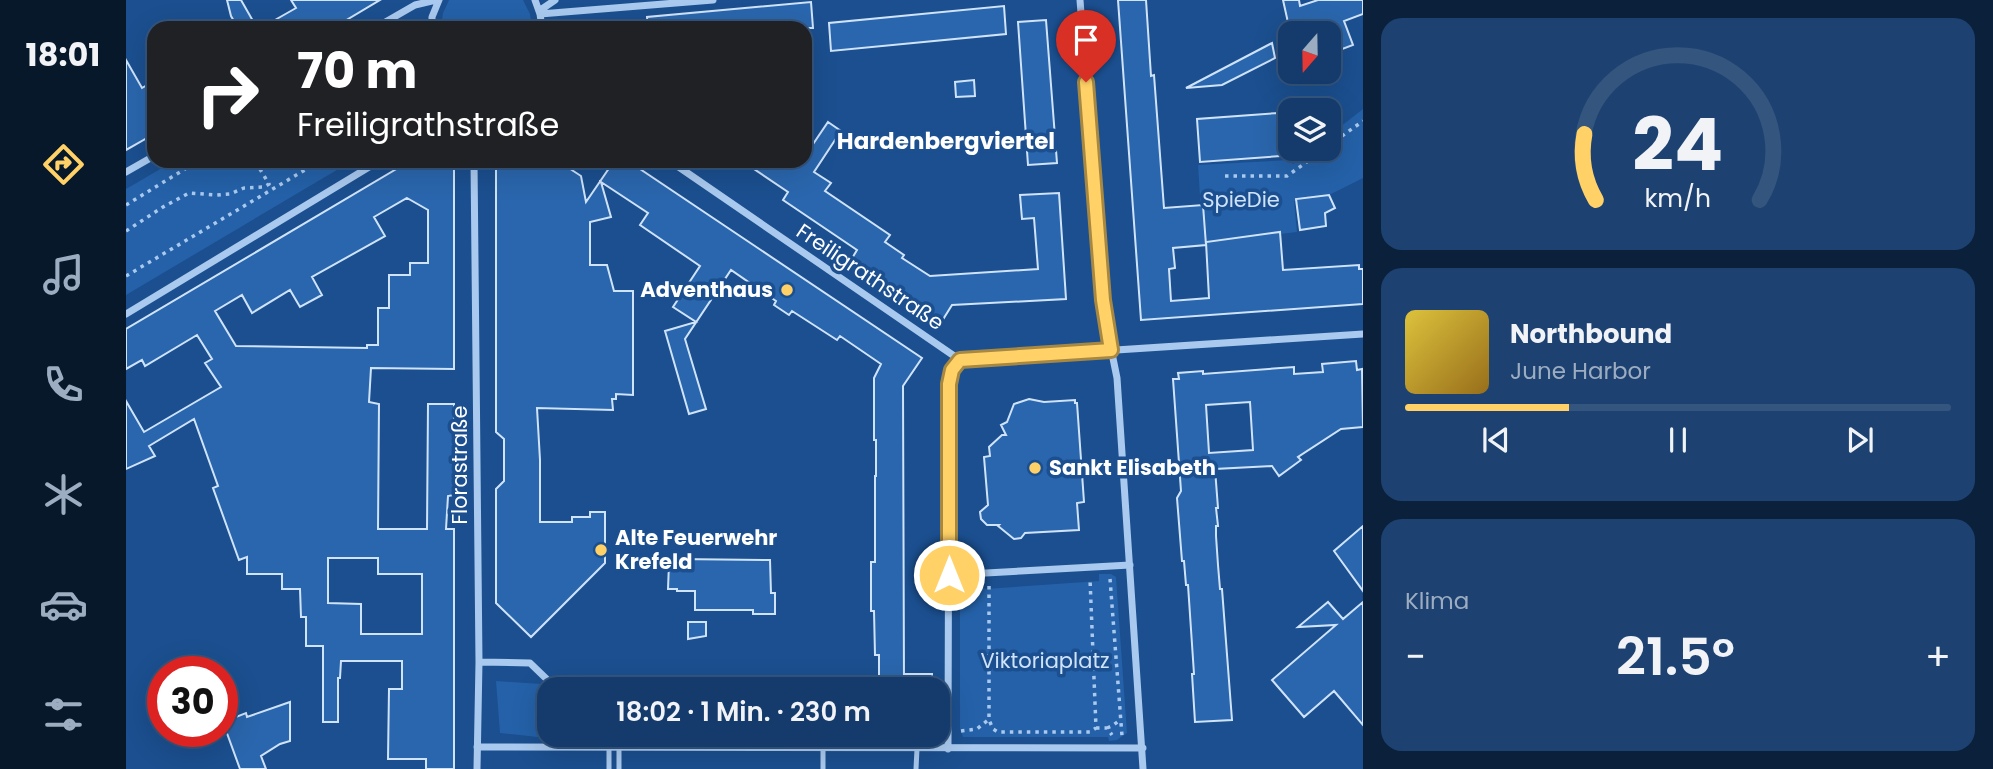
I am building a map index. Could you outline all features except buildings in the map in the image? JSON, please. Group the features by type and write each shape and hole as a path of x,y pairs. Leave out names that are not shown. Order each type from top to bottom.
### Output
{"street":[{"path":"387,21 415,5 438,0"},
{"path":"432,21 438,0"},
{"path":"535,0 541,21"},
{"path":"540,12 555,0"},
{"path":"540,12 713,0"},
{"path":"1080,0 1103,300 1117,378 1143,769"},
{"path":"126,172 147,160"},
{"path":"126,314 367,168"},
{"name":"Florastraße","path":"474,168 479,662 477,769"},
{"name":"Freiligrathstraße","path":"680,168 960,360"},
{"path":"948,677 949,384 952,370 960,360 1363,334"},
{"path":"949,575 1130,565"},
{"path":"479,662 530,663 545,677"},
{"path":"477,747 537,747"},
{"path":"609,747 1143,748"}],"lane":[{"path":"609,747 609,769"},
{"path":"619,748 619,769"},
{"path":"823,748 823,769"},
{"path":"916,769 917,749"}],"path":[{"path":"1341,136 1363,121"},
{"path":"1225,176 1287,176 1307,161"},
{"path":"126,205 187,168"},
{"path":"259,168 272,190"},
{"path":"126,276 308,168"},
{"path":"126,231 189,193 230,194 244,188 264,187 269,184"},
{"path":"1109,566 1123,748"},
{"path":"989,573 989,720 993,729 998,732 1090,732 1096,728 1090,567"},
{"path":"950,731 969,731 989,720"},
{"path":"1107,728 1120,720"}],"green space":[{"path":"449,0 523,0 531,21 442,21"},
{"name":"SpieDie","path":"1363,109 1363,178 1325,197 1294,201 1297,232 1203,243 1198,165 1278,161 1290,161 1293,164 1297,161 1341,161 1341,126"},
{"path":"162,168 340,168 126,295 126,189"},
{"name":"Viktoriaplatz","path":"1099,574 1116,577 1127,733 1117,740 1109,741 1108,737 963,737 960,728 960,588 964,584 980,582 985,589 1099,581"},
{"path":"496,681 537,684 537,737 500,733"}],"place":[{"name":"Adventhaus","path":"787,290"},
{"name":"Sankt Elisabeth","path":"1035,468"},
{"name":"Alte Feuerwehr Krefeld","path":"601,550"}],"district":[{"name":"Hardenbergviertel","path":"946,141"}],"route":[{"path":"949,575 949,384 952,370 960,360 1111,350 1103,300 1086,82"}]}
